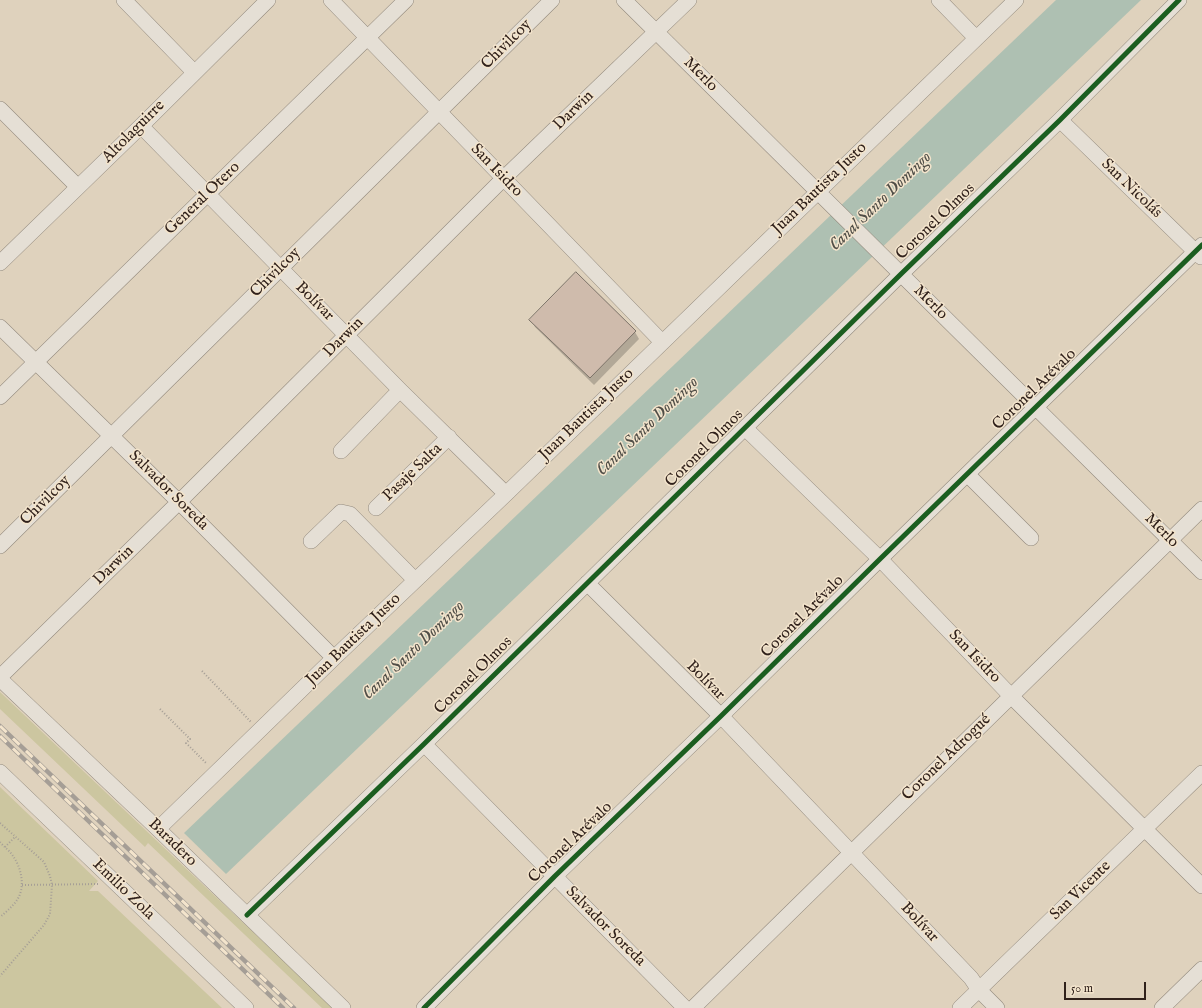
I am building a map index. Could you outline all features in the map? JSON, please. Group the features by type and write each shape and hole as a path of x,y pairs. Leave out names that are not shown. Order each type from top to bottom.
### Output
{"street":[{"path":"124,0 194,72"},
{"name":"Altolaguirre","path":"0,262 141,126 268,0"},
{"name":"San Isidro","path":"331,0 662,342"},
{"name":"General Otero","path":"0,397 406,0"},
{"name":"Chivilcoy","path":"0,546 552,0"},
{"name":"Merlo","path":"624,0 1202,572"},
{"name":"Darwin","path":"0,678 504,178 689,0"},
{"path":"939,0 976,38"},
{"name":"Juan Bautista Justo","path":"158,829 662,342 823,197 976,38 1016,0"},
{"name":"Coronel Olmos","path":"246,915 424,744 901,274 1060,120 1179,0"},
{"path":"0,109 78,187"},
{"name":"San Nicolás","path":"1060,120 1200,251"},
{"name":"Bolívar","path":"141,126 400,390 506,494"},
{"name":"Coronel Arévalo","path":"424,1008 555,876 721,716 967,474 1200,251"},
{"name":"Salvador Soreda","path":"0,327 179,502 334,658"},
{"path":"341,451 400,390"},
{"name":"San Isidro","path":"745,428 880,559 1011,696 1202,886"},
{"name":"Pasaje Salta","path":"376,508 449,437"},
{"path":"967,474 1031,538"},
{"name":"Coronel Adrogué","path":"693,1008 1202,509"},
{"path":"311,541 341,512 346,512 350,514 416,580"},
{"name":"Bolívar","path":"588,583 721,716 852,852 971,978 979,990 997,1008"},
{"name":"Baradero","path":"0,678 343,1008"},
{"name":"Salvador Soreda","path":"424,744 686,1008"},
{"name":"Emilio Zola","path":"0,772 246,1008"},
{"name":"San Vicente","path":"960,1008 1202,773"},
{"path":"1162,1008 1202,970"}],"path":[{"path":"202,671 260,730"},
{"path":"160,709 190,739 186,743 216,773"},
{"path":"0,823 44,862 52,885 50,914 44,925 0,976"},
{"path":"5,847 15,836"},
{"path":"0,842 12,854 18,864 22,885 18,900 0,917"},
{"path":"22,885 98,884 111,879"}],"shaded area":[{"path":"0,692 333,1008 322,1008 148,843 145,847 0,709"},
{"path":"0,787 98,881 89,891 98,891 222,1008 0,1008"}],"water":[{"name":"Canal Santo Domingo","path":"1056,0 1141,0 226,874 184,833"}],"building":[{"path":"576,272 636,331 590,378 529,320"}],"railway":[{"path":"0,726 294,1008"},
{"path":"0,736 283,1008"}],"cycle path":[{"path":"247,915 424,744 901,274 1060,120 1179,0"},
{"path":"424,1008 555,876 721,716 1202,245"}]}
